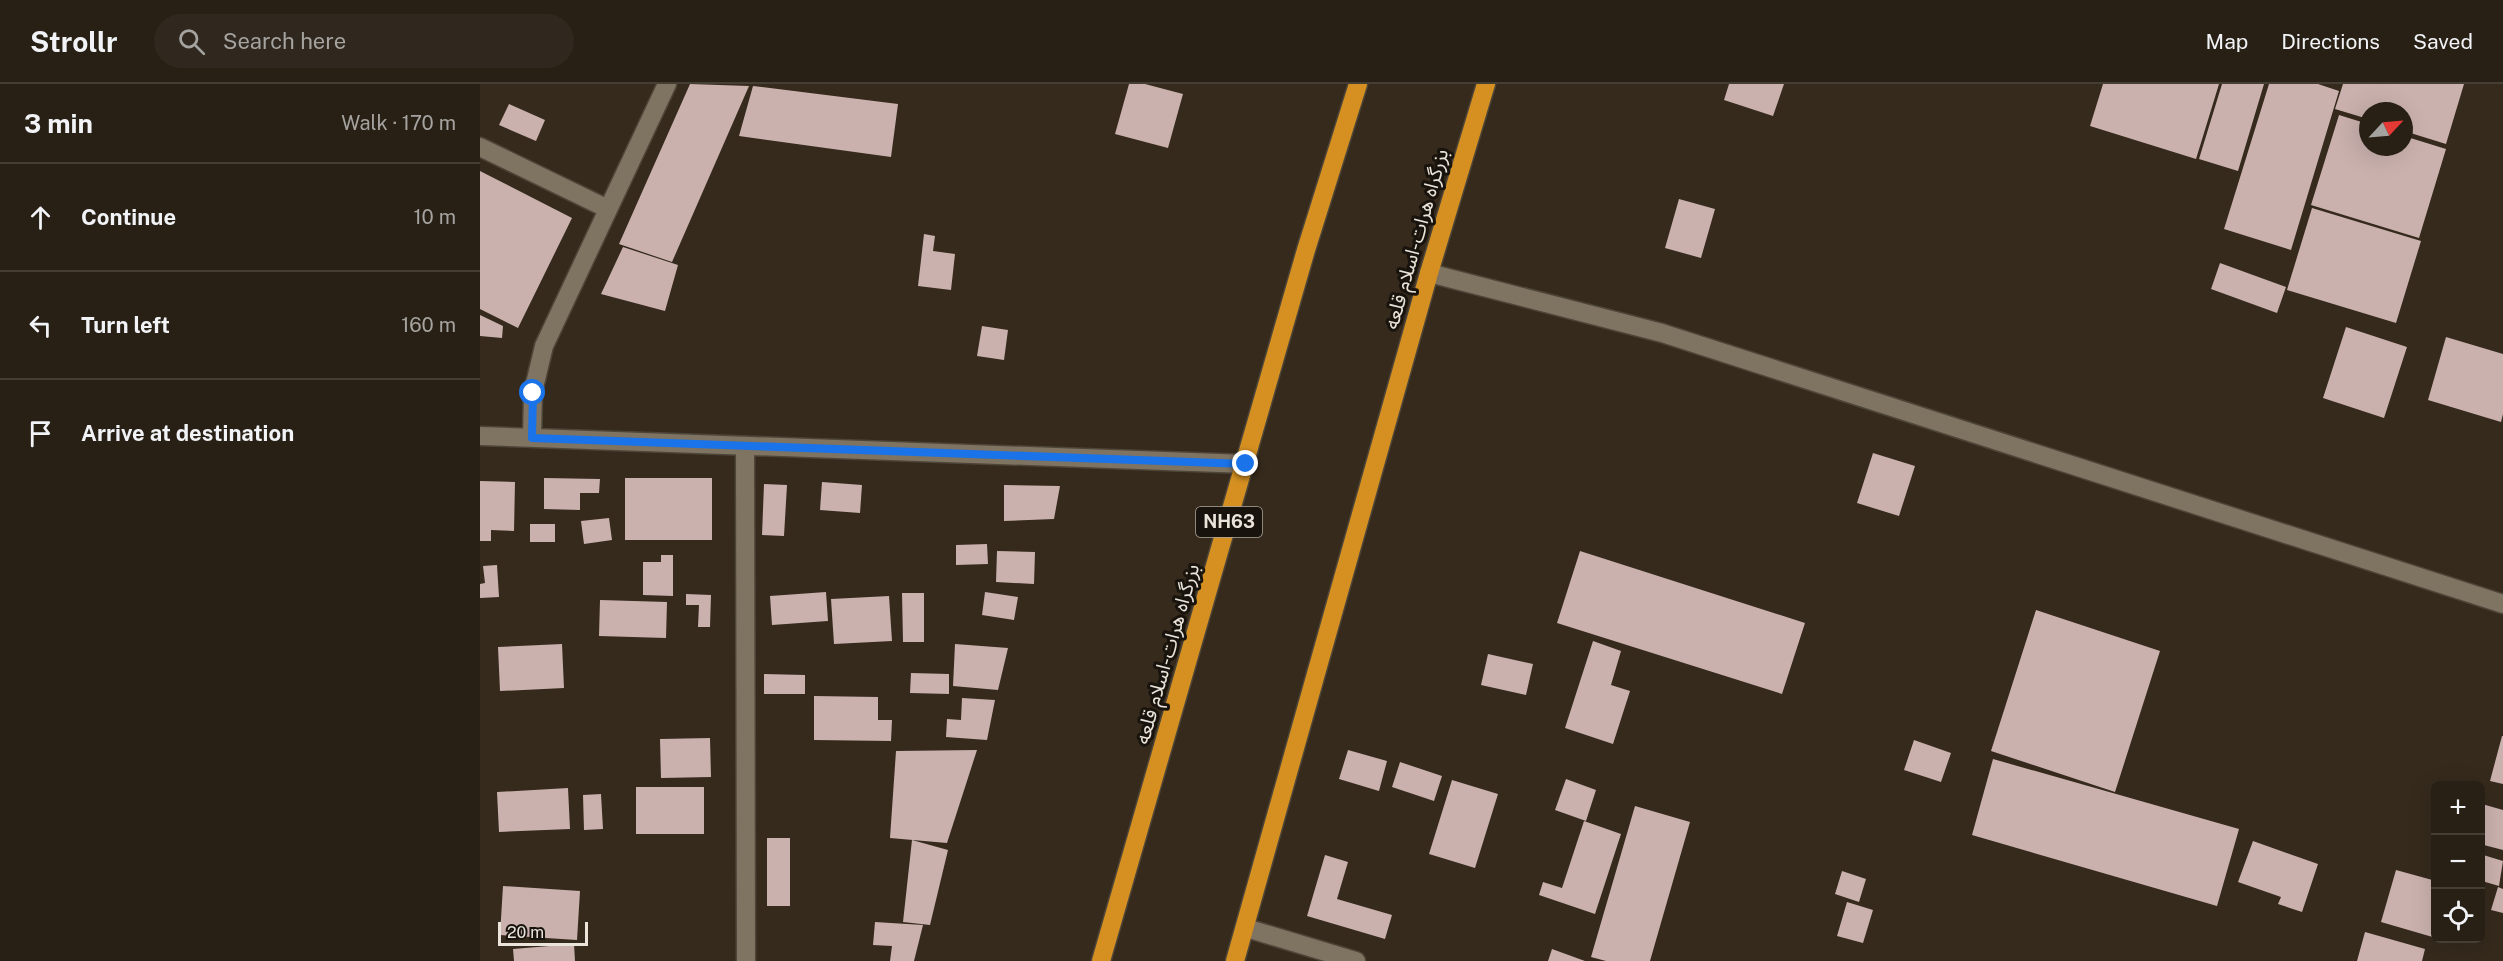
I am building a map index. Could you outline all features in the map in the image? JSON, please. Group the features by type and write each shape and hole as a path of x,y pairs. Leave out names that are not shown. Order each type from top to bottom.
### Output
{"highway":[{"name":"بزرگراه هرات-اسلام قلعه","path":"1101,961 1306,250 1358,84"},
{"name":"بزرگراه هرات-اسلام قلعه","path":"1235,961 1429,273 1486,84"}],"street":[{"path":"532,438 533,393 544,346 668,84"},
{"path":"480,147 608,209"},
{"path":"1429,273 1662,333 2503,604"},
{"path":"480,436 1246,464"},
{"path":"745,446 746,961"},
{"path":"1246,928 1356,961"}],"building":[{"path":"690,84 749,86 672,262 619,244"},
{"path":"1129,84 1145,84 1183,94 1168,148 1115,134"},
{"path":"1729,84 1784,84 1773,116 1724,100"},
{"path":"2103,84 2219,84 2196,159 2090,126"},
{"path":"2222,84 2264,84 2238,171 2199,159"},
{"path":"2269,84 2318,84 2339,91 2291,250 2224,229"},
{"path":"2343,84 2464,84 2446,144 2413,134 2413,102 2359,102 2359,116 2335,109"},
{"path":"753,86 898,104 891,157 739,136"},
{"path":"509,104 545,120 536,141 499,125"},
{"path":"2339,115 2359,121 2359,156 2413,156 2413,139 2446,149 2419,238 2311,205"},
{"path":"480,171 572,218 518,328 480,309"},
{"path":"1679,199 1715,209 1701,258 1665,248"},
{"path":"2312,208 2421,241 2396,323 2287,290"},
{"path":"924,234 935,236 933,251 955,254 951,290 918,286"},
{"path":"623,247 678,265 665,311 601,294"},
{"path":"2220,263 2286,287 2277,313 2211,289"},
{"path":"480,315 503,326 502,338 480,336"},
{"path":"982,326 1008,330 1004,360 977,356"},
{"path":"2346,327 2407,347 2384,418 2323,398"},
{"path":"2446,337 2503,354 2501,422 2428,400"},
{"path":"1873,453 1915,466 1899,516 1857,503"},
{"path":"544,478 600,479 599,493 580,493 580,510 544,509"},
{"path":"625,478 712,478 712,540 625,540"},
{"path":"480,481 515,482 514,531 491,530 491,541 480,541"},
{"path":"822,482 862,485 860,513 820,510"},
{"path":"764,484 787,485 784,536 762,535"},
{"path":"1004,485 1060,486 1054,519 1004,521"},
{"path":"609,518 612,540 584,544 581,521"},
{"path":"530,524 555,524 555,542 530,542"},
{"path":"987,544 988,564 956,565 956,545"},
{"path":"997,551 1035,552 1034,584 996,582"},
{"path":"1580,551 1805,623 1782,694 1557,623"},
{"path":"661,555 673,555 673,596 643,595 643,562 661,562"},
{"path":"497,565 499,597 480,598 480,584 485,583 483,566"},
{"path":"826,592 828,621 772,625 770,596"},
{"path":"985,592 1018,597 1014,620 982,615"},
{"path":"902,593 924,593 924,642 903,642"},
{"path":"686,594 711,595 710,627 698,627 699,605 686,605"},
{"path":"889,596 892,641 834,644 831,599"},
{"path":"600,600 667,602 666,638 599,636"},
{"path":"2036,610 2160,651 2115,792 1991,751"},
{"path":"1593,641 1621,651 1611,685 1630,691 1613,744 1565,728"},
{"path":"562,644 564,688 500,691 498,647"},
{"path":"955,644 1008,648 998,690 953,686"},
{"path":"1488,654 1533,664 1526,695 1481,685"},
{"path":"911,673 949,674 949,694 910,693"},
{"path":"764,674 805,675 805,694 764,694"},
{"path":"814,696 878,697 878,720 892,720 891,741 814,740"},
{"path":"962,698 995,700 987,740 946,737 947,719 961,720"},
{"path":"2503,736 2503,784 2490,781"},
{"path":"710,738 711,777 661,778 660,739"},
{"path":"1914,740 1951,753 1941,782 1904,770"},
{"path":"977,750 947,843 890,838 896,751"},
{"path":"1348,750 1387,761 1379,791 1339,779"},
{"path":"1993,759 2239,829 2217,906 1972,835"},
{"path":"1400,762 1442,776 1434,801 1392,787"},
{"path":"1566,779 1596,790 1586,821 1555,810"},
{"path":"1452,780 1498,794 1475,868 1429,854"},
{"path":"636,787 704,787 704,834 636,834"},
{"path":"568,788 570,829 499,832 497,792"},
{"path":"601,794 603,829 584,830 583,795"},
{"path":"2485,805 2503,810 2503,850 2485,845"},
{"path":"1635,806 1690,822 1650,961 1606,961 1591,957"},
{"path":"1584,821 1621,834 1595,914 1539,895 1543,882 1562,888"},
{"path":"767,838 790,838 790,906 767,906"},
{"path":"912,840 948,850 930,925 903,922"},
{"path":"2253,841 2318,864 2302,912 2278,904 2281,897 2238,882"},
{"path":"1325,855 1348,862 1337,899 1392,915 1385,939 1307,916"},
{"path":"2485,856 2503,861 2499,886 2485,882"},
{"path":"2396,870 2431,880 2431,937 2381,922"},
{"path":"1842,871 1866,879 1859,902 1835,894"},
{"path":"503,886 580,891 577,940 500,935"},
{"path":"2498,887 2503,889 2503,913 2491,910"},
{"path":"1847,902 1873,910 1863,943 1837,936"},
{"path":"875,922 923,925 914,961 890,961 892,946 873,945"},
{"path":"2365,932 2425,949 2422,961 2357,961"},
{"path":"574,944 575,961 514,961 513,949"},
{"path":"1552,949 1585,961 1548,961"}],"route":[{"path":"533,393 532,438 1246,464"}]}
